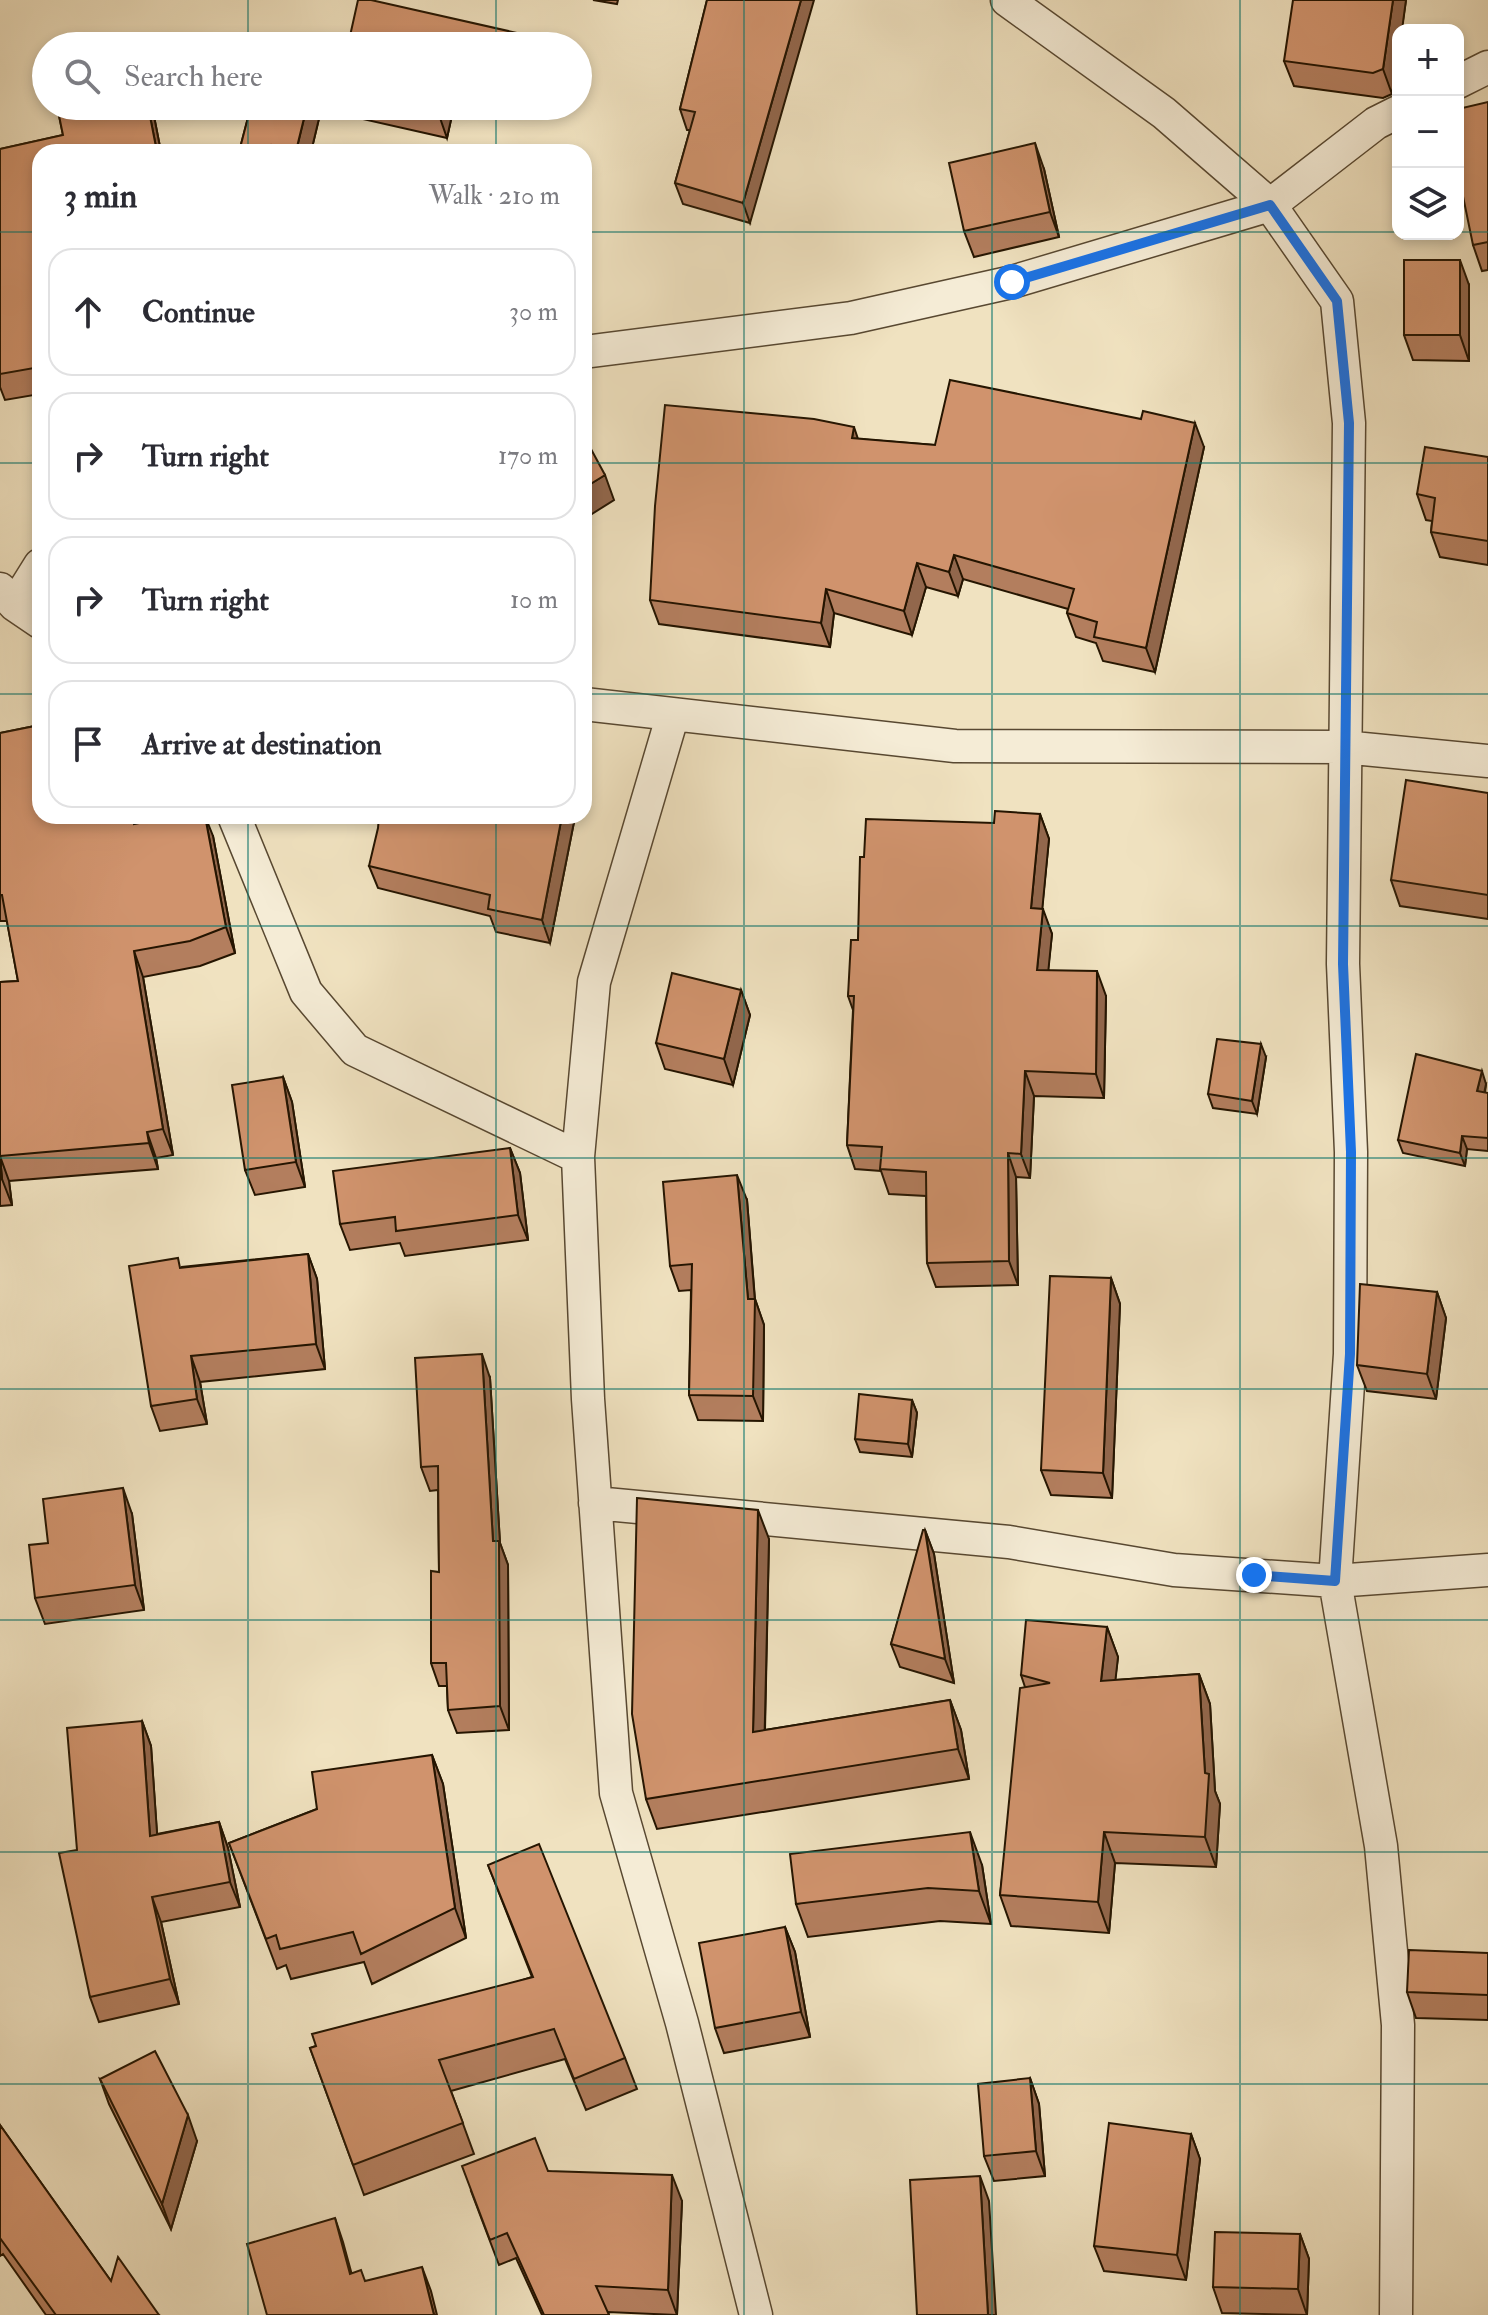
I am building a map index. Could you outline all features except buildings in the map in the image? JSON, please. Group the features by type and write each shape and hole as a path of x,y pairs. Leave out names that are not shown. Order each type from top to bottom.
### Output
{"lane":[{"path":"1007,0 1164,113 1270,205 1337,301 1349,423 1343,747 1343,964 1351,1152 1350,1354 1335,1581 1381,1846 1398,2025 1396,2315"},
{"path":"1464,79 1488,67"},
{"path":"592,351 851,318 1012,282 1270,205 1376,123 1392,115"},
{"path":"18,605 32,580"},
{"path":"592,705 955,746 1343,747 1488,761"},
{"path":"673,714 594,982 578,1157 595,1503 616,1793 682,2023 756,2315"},
{"path":"237,824 306,992 355,1050 578,1157"},
{"path":"595,1503 1009,1542 1174,1570 1335,1581 1488,1570"}],"route":[{"path":"1012,282 1270,205 1337,301 1349,423 1343,747 1343,964 1351,1152 1350,1354 1335,1581 1254,1575"}]}
